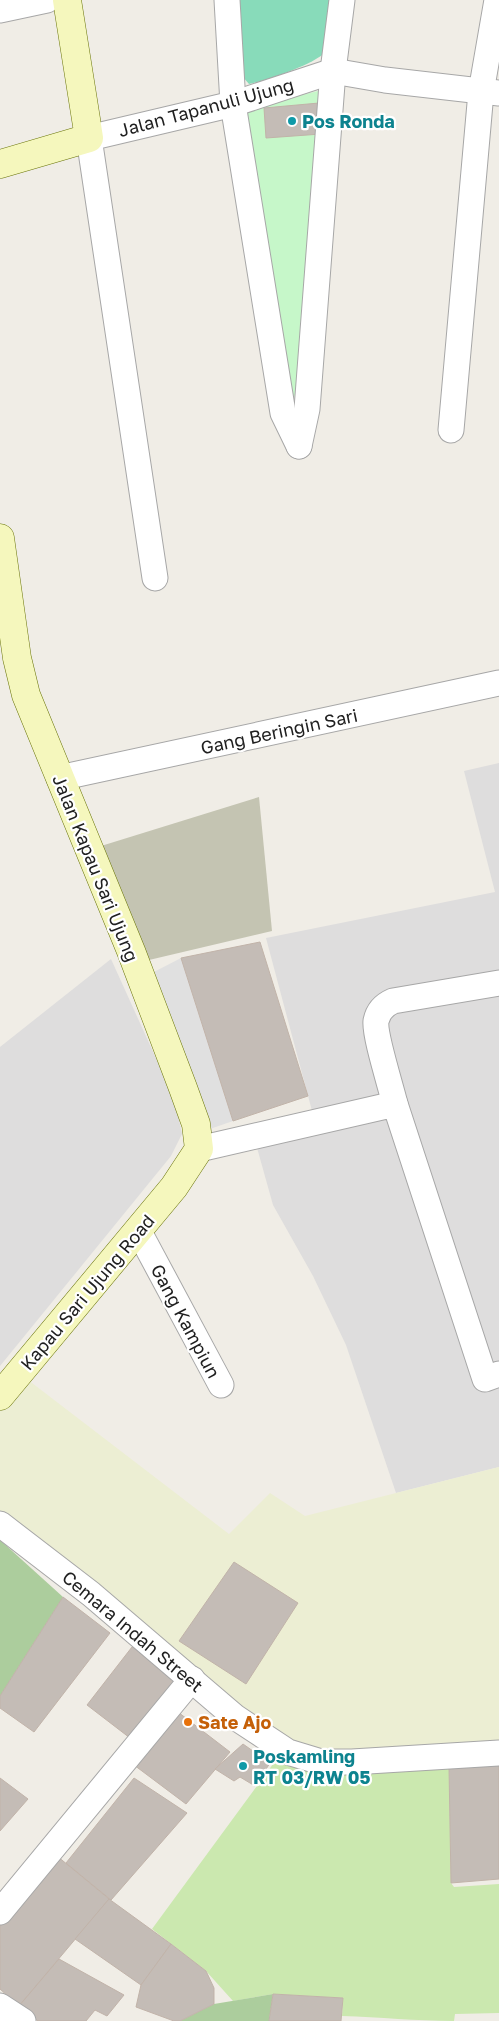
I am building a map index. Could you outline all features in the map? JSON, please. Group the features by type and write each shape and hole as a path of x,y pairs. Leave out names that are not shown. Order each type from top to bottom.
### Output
{"street":[{"path":"0,10 47,0"},
{"path":"67,0 90,138 156,578"},
{"path":"227,0 233,104 284,413 299,446 307,409 333,71 342,0"},
{"path":"451,430 490,92 497,0"},
{"name":"Jalan Tapanuli Ujung","path":"90,138 233,104 333,71 386,80 490,92"},
{"path":"0,164 90,138"},
{"name":"Jalan Kapau Sari Ujung","path":"0,538 6,621 26,695 130,951 183,1088 196,1124 199,1149"},
{"name":"Gang Beringin Sari","path":"59,778 499,684"},
{"path":"499,982 393,1001 378,1013 376,1027 396,1104 485,1379 499,1374"},
{"path":"199,1149 396,1104"},
{"name":"Kapau Sari Ujung Road","path":"0,1396 174,1187 199,1149"},
{"name":"Gang Kampiun","path":"138,1230 221,1385"},
{"name":"Cemara Indah Street","path":"0,1524 91,1594 235,1717 288,1752 321,1762 352,1762 499,1753"},
{"path":"0,1912 192,1679"},
{"path":"0,2006 23,2021"}],"shaded area":[{"path":"499,763 499,1467 396,1493 346,1345 313,1276 273,1205 254,1137 315,1122 266,938 495,892 464,771"},
{"path":"259,797 272,931 149,960 101,846"},
{"path":"181,958 233,1121 207,1130 150,974"},
{"path":"111,959 164,1076 176,1106 182,1134 171,1156 0,1366 0,1047"},
{"path":"19,1373 229,1534 270,1493 305,1516 499,1467 499,1753 304,1758 0,1524 0,1396"}],"green space":[{"path":"237,0 332,0 326,52 300,67 278,76 249,84 242,76"},
{"path":"326,89 300,382 293,400 245,109"},
{"path":"0,1540 63,1597 0,1696"},
{"path":"276,1760 313,1772 449,1767 451,1883 454,1887 499,1884 499,2013 455,2014 454,2021 426,2020 342,2016 343,1998 273,1994 233,2001 206,1971 152,1929"},
{"path":"273,1994 269,2021 180,2021 214,2004"}],"building":[{"name":"Pos Ronda","path":"319,103 321,134 266,138 264,108"},
{"path":"260,942 308,1096 233,1121 181,958"},
{"path":"234,1562 298,1603 246,1684 179,1641"},
{"path":"63,1597 110,1633 34,1732 0,1708 0,1696"},
{"path":"132,1647 179,1679 130,1738 87,1705"},
{"path":"174,1709 230,1752 186,1804 130,1762"},
{"name":"Poskamling RT 03/RW 05","path":"243,1744 270,1763 255,1786 240,1777 234,1781 215,1769"},
{"path":"499,1759 499,1879 451,1883 449,1767"},
{"path":"0,1778 28,1799 0,1831"},
{"path":"134,1778 187,1813 111,1900 66,1863"},
{"path":"57,1856 109,1899 19,2006 0,1989 0,1923"},
{"path":"109,1899 171,1944 141,1985 75,1939"},
{"path":"171,1944 206,1971 214,1988 214,2004 180,2021 174,2021 136,2007 141,1985"},
{"path":"59,1959 124,1995 107,2016 95,2010 86,2021 38,2021 19,2006"},
{"path":"273,1994 343,1998 341,2021 269,2021"}],"place":[{"name":"Pos Ronda","path":"292,121"},
{"name":"Sate Ajo","path":"188,1722"},
{"name":"Poskamling RT 03/RW 05","path":"243,1766"}]}
